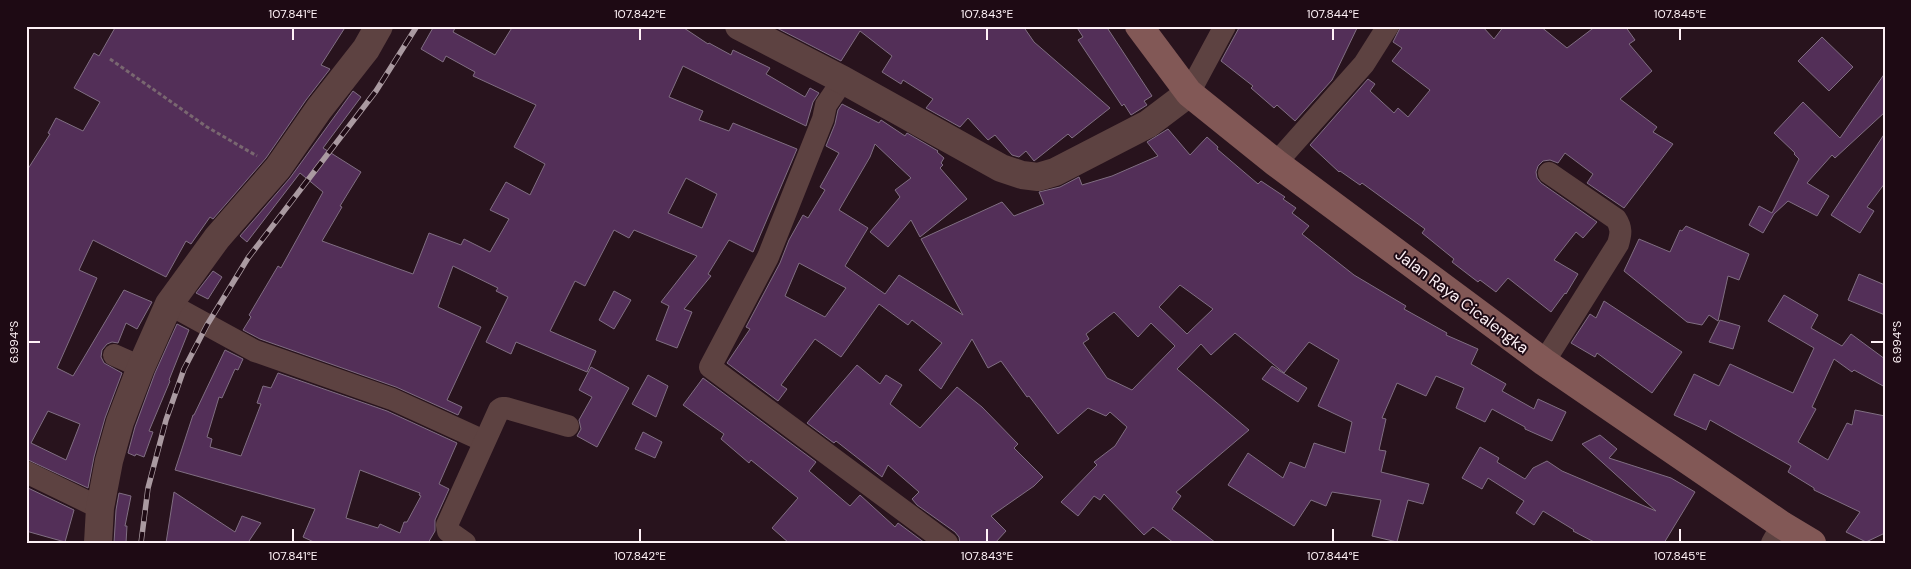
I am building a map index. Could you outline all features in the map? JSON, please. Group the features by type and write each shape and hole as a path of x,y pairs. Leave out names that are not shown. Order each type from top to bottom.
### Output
{"main road":[{"name":"Jalan Raya Cicalengka","path":"1139,26 1189,93 1276,163 1777,534 1812,543"}],"street":[{"path":"98,543 100,508 109,462 120,422 141,367 169,304 217,238 278,168 319,109 366,49 380,26"},
{"path":"739,26 843,80 1001,168 1022,175 1038,176 1055,172 1148,124 1189,93 1226,26"},
{"path":"1276,163 1364,64 1388,26"},
{"path":"843,80 826,105 823,119 768,257 710,367 947,543"},
{"path":"1544,362 1618,244 1621,234 1620,226 1616,219 1550,173"},
{"path":"169,304 255,351 392,399 484,441"},
{"path":"114,355 141,367"},
{"path":"465,543 450,533 447,525 484,441 497,414 502,408 568,426"},
{"path":"26,472 100,508"}],"path":[{"path":"110,58 207,127 278,168"}],"building":[{"path":"116,26 346,26 321,65 330,69 266,158 213,219 210,217 191,244 186,241 166,277 93,240 79,270 97,278 57,368 73,376 124,290 152,302 137,329 126,323 118,343 112,342 107,344 102,350 101,357 104,363 122,373 105,418 88,488 26,459 26,172 50,134 48,133 56,118 83,131 100,102 74,88 94,53 99,56","holes":["48,411 80,424 66,460 31,443"]},
{"path":"434,26 456,26 453,32 495,55 513,26 681,26 708,44 731,55 733,50 770,68 766,74 805,97 810,88 819,93 813,102 806,126 683,66 669,97 703,111 699,120 729,131 733,123 797,149 753,252 729,240 708,274 711,276 684,309 692,312 677,348 656,340 669,306 661,302 697,256 634,230 629,238 614,230 585,286 575,281 550,331 596,351 587,372 516,342 511,354 486,342 508,297 496,291 498,288 453,266 438,307 481,327 447,400 462,407 458,415 396,387 260,339 243,330 251,317 249,315 278,266 281,268 323,192 300,173 247,242 240,236 290,178 353,91 361,97 323,148 361,172 340,206 342,207 322,241 413,274 429,233 461,245 464,239 490,252 509,219 490,210 506,182 530,195 545,164 514,147 536,105 473,76 475,72 446,56 443,62 421,49","holes":["686,178 717,194 702,228 668,213"]},
{"path":"773,26 1023,26 1034,42 1110,108 1072,138 1068,134 1034,161 1026,151 1019,157 1012,155 995,135 988,140 968,118 960,127 926,108 933,99 903,80 901,84 882,72 892,56 860,31 841,61"},
{"path":"1076,26 1106,26 1152,96 1144,101 1147,105 1131,115 1124,104 1122,106 1078,40 1083,37"},
{"path":"1240,26 1358,26 1332,80 1295,121 1277,105 1274,108 1251,88 1253,86 1221,61"},
{"path":"1401,26 1482,26 1494,39 1504,26 1540,26 1567,48 1596,26 1625,26 1635,40 1629,44 1652,71 1620,99 1657,127 1653,132 1673,144 1624,208 1587,183 1593,174 1565,153 1558,163 1550,160 1543,161 1538,166 1537,178 1541,183 1597,222 1583,238 1576,232 1554,260 1578,274 1566,294 1551,312 1508,278 1496,292 1480,280 1478,282 1452,262 1454,259 1422,233 1425,229 1362,183 1360,185 1339,172 1310,145 1368,79 1375,84 1370,91 1394,113 1398,108 1408,117 1430,90 1392,61 1402,48 1393,42"},
{"path":"1822,37 1853,67 1829,91 1798,61"},
{"path":"1885,73 1885,112 1835,158 1832,155 1807,183 1829,196 1817,216 1788,201 1774,214 1763,233 1749,225 1759,206 1772,213 1799,159 1774,133 1803,102 1840,138"},
{"path":"842,104 879,123 881,120 905,136 907,133 938,151 944,158 941,163 943,165 940,168 967,199 920,237 911,220 888,247 870,232 900,197 895,190 911,178 875,144 870,157 839,210 868,228 845,266 885,294 899,275 963,315 921,239 1002,202 1014,216 1044,204 1039,192 1060,187 1079,177 1082,185 1112,176 1158,156 1147,142 1168,129 1190,155 1207,137 1218,147 1217,149 1258,184 1261,181 1285,197 1283,199 1296,208 1292,213 1309,226 1302,234 1354,275 1406,306 1404,309 1447,333 1446,335 1478,349 1471,364 1506,384 1502,391 1534,409 1538,399 1566,412 1552,441 1525,429 1525,427 1492,409 1485,422 1456,408 1464,388 1436,376 1426,396 1397,383 1382,418 1386,419 1379,450 1386,451 1381,472 1429,484 1423,504 1408,500 1397,542 1372,536 1381,500 1332,492 1326,506 1311,500 1294,526 1228,485 1248,453 1283,478 1290,462 1305,468 1314,443 1345,453 1352,422 1318,406 1339,360 1309,342 1284,373 1235,333 1211,355 1201,344 1177,369 1249,430 1176,492 1181,496 1172,509 1216,543 1174,543 1153,527 1144,535 1104,494 1100,500 1094,496 1078,516 1061,502 1097,465 1094,462 1115,446 1127,427 1110,412 1106,416 1088,408 1058,434 1029,396 1027,397 1001,361 988,368 972,339 941,389 919,370 942,343 912,320 908,325 879,304 841,357 815,339 781,385 787,389 778,401 727,363 750,329 746,327 803,215 808,218 825,190 820,187 839,153 826,146 835,124 838,110","holes":["799,263 846,288 825,317 785,296","1180,285 1213,309 1187,334 1159,307","1114,312 1138,337 1151,323 1175,346 1132,390 1107,378 1083,343 1089,339 1086,334"]},
{"path":"1885,133 1885,183 1867,207 1874,211 1860,233 1831,215"},
{"path":"1686,226 1749,254 1739,280 1728,276 1718,321 1709,315 1702,325 1687,322 1624,271 1639,239 1670,252 1680,230 1682,231"},
{"path":"213,271 222,277 208,299 196,293"},
{"path":"1859,274 1885,285 1885,315 1848,300"},
{"path":"614,291 631,300 614,329 599,320"},
{"path":"1784,295 1818,315 1811,328 1842,346 1851,334 1885,359 1885,387 1854,370 1852,372 1834,359 1812,407 1816,409 1798,442 1828,460 1847,423 1852,425 1855,410 1885,416 1885,533 1866,542 1846,532 1860,512 1814,490 1814,488 1788,472 1791,466 1710,420 1706,430 1674,415 1694,374 1719,386 1730,364 1793,393 1814,348 1768,321"},
{"path":"1604,301 1682,352 1652,393 1597,353 1595,357 1571,343 1590,314 1596,318"},
{"path":"1720,320 1740,326 1733,349 1709,342"},
{"path":"177,324 189,330 149,431 153,432 144,457 136,454 135,456 128,453 135,427 155,373"},
{"path":"225,350 243,359 238,370 235,369 222,398 219,397 207,437 212,439 210,447 241,456 261,404 257,403 263,386 271,388 278,373 387,411 457,443 439,484 449,489 435,520 435,531 428,543 316,543 303,537 315,509 175,470 194,415","holes":["360,470 420,493 419,495 421,496 407,522 404,522 400,533 380,524 378,528 346,518"]},
{"path":"857,365 880,384 886,375 902,385 890,404 920,428 957,387 982,407 1018,444 1014,448 1043,477 1034,486 991,516 1006,531 995,543 960,543 959,537 955,532 917,505 912,499 919,492 888,465 882,477 836,441 834,443 807,423"},
{"path":"1272,366 1307,388 1298,402 1262,379"},
{"path":"591,367 629,388 597,447 577,436 581,429 579,420 592,397 579,390"},
{"path":"648,375 668,386 656,417 632,404"},
{"path":"703,378 816,462 809,471 850,506 860,495 895,527 898,523 925,543 789,543 772,528 798,498 751,460 749,463 721,439 724,434 683,405"},
{"path":"643,432 662,442 655,458 635,449"},
{"path":"1600,435 1617,449 1609,458 1671,478 1695,492 1664,543 1596,543 1573,531 1543,511 1534,525 1516,513 1524,501 1488,478 1482,489 1462,478 1480,447 1499,458 1497,462 1525,479 1533,468 1547,461 1562,471 1656,511 1582,444"},
{"path":"26,487 74,510 65,542 26,531"},
{"path":"174,492 235,532 242,516 261,523 249,541 252,543 166,543"},
{"path":"119,493 131,496 125,526 127,526 126,543 114,543"}],"railway":[{"path":"141,543 148,488 166,420 184,369 207,325 248,258 376,91 417,26"}]}
